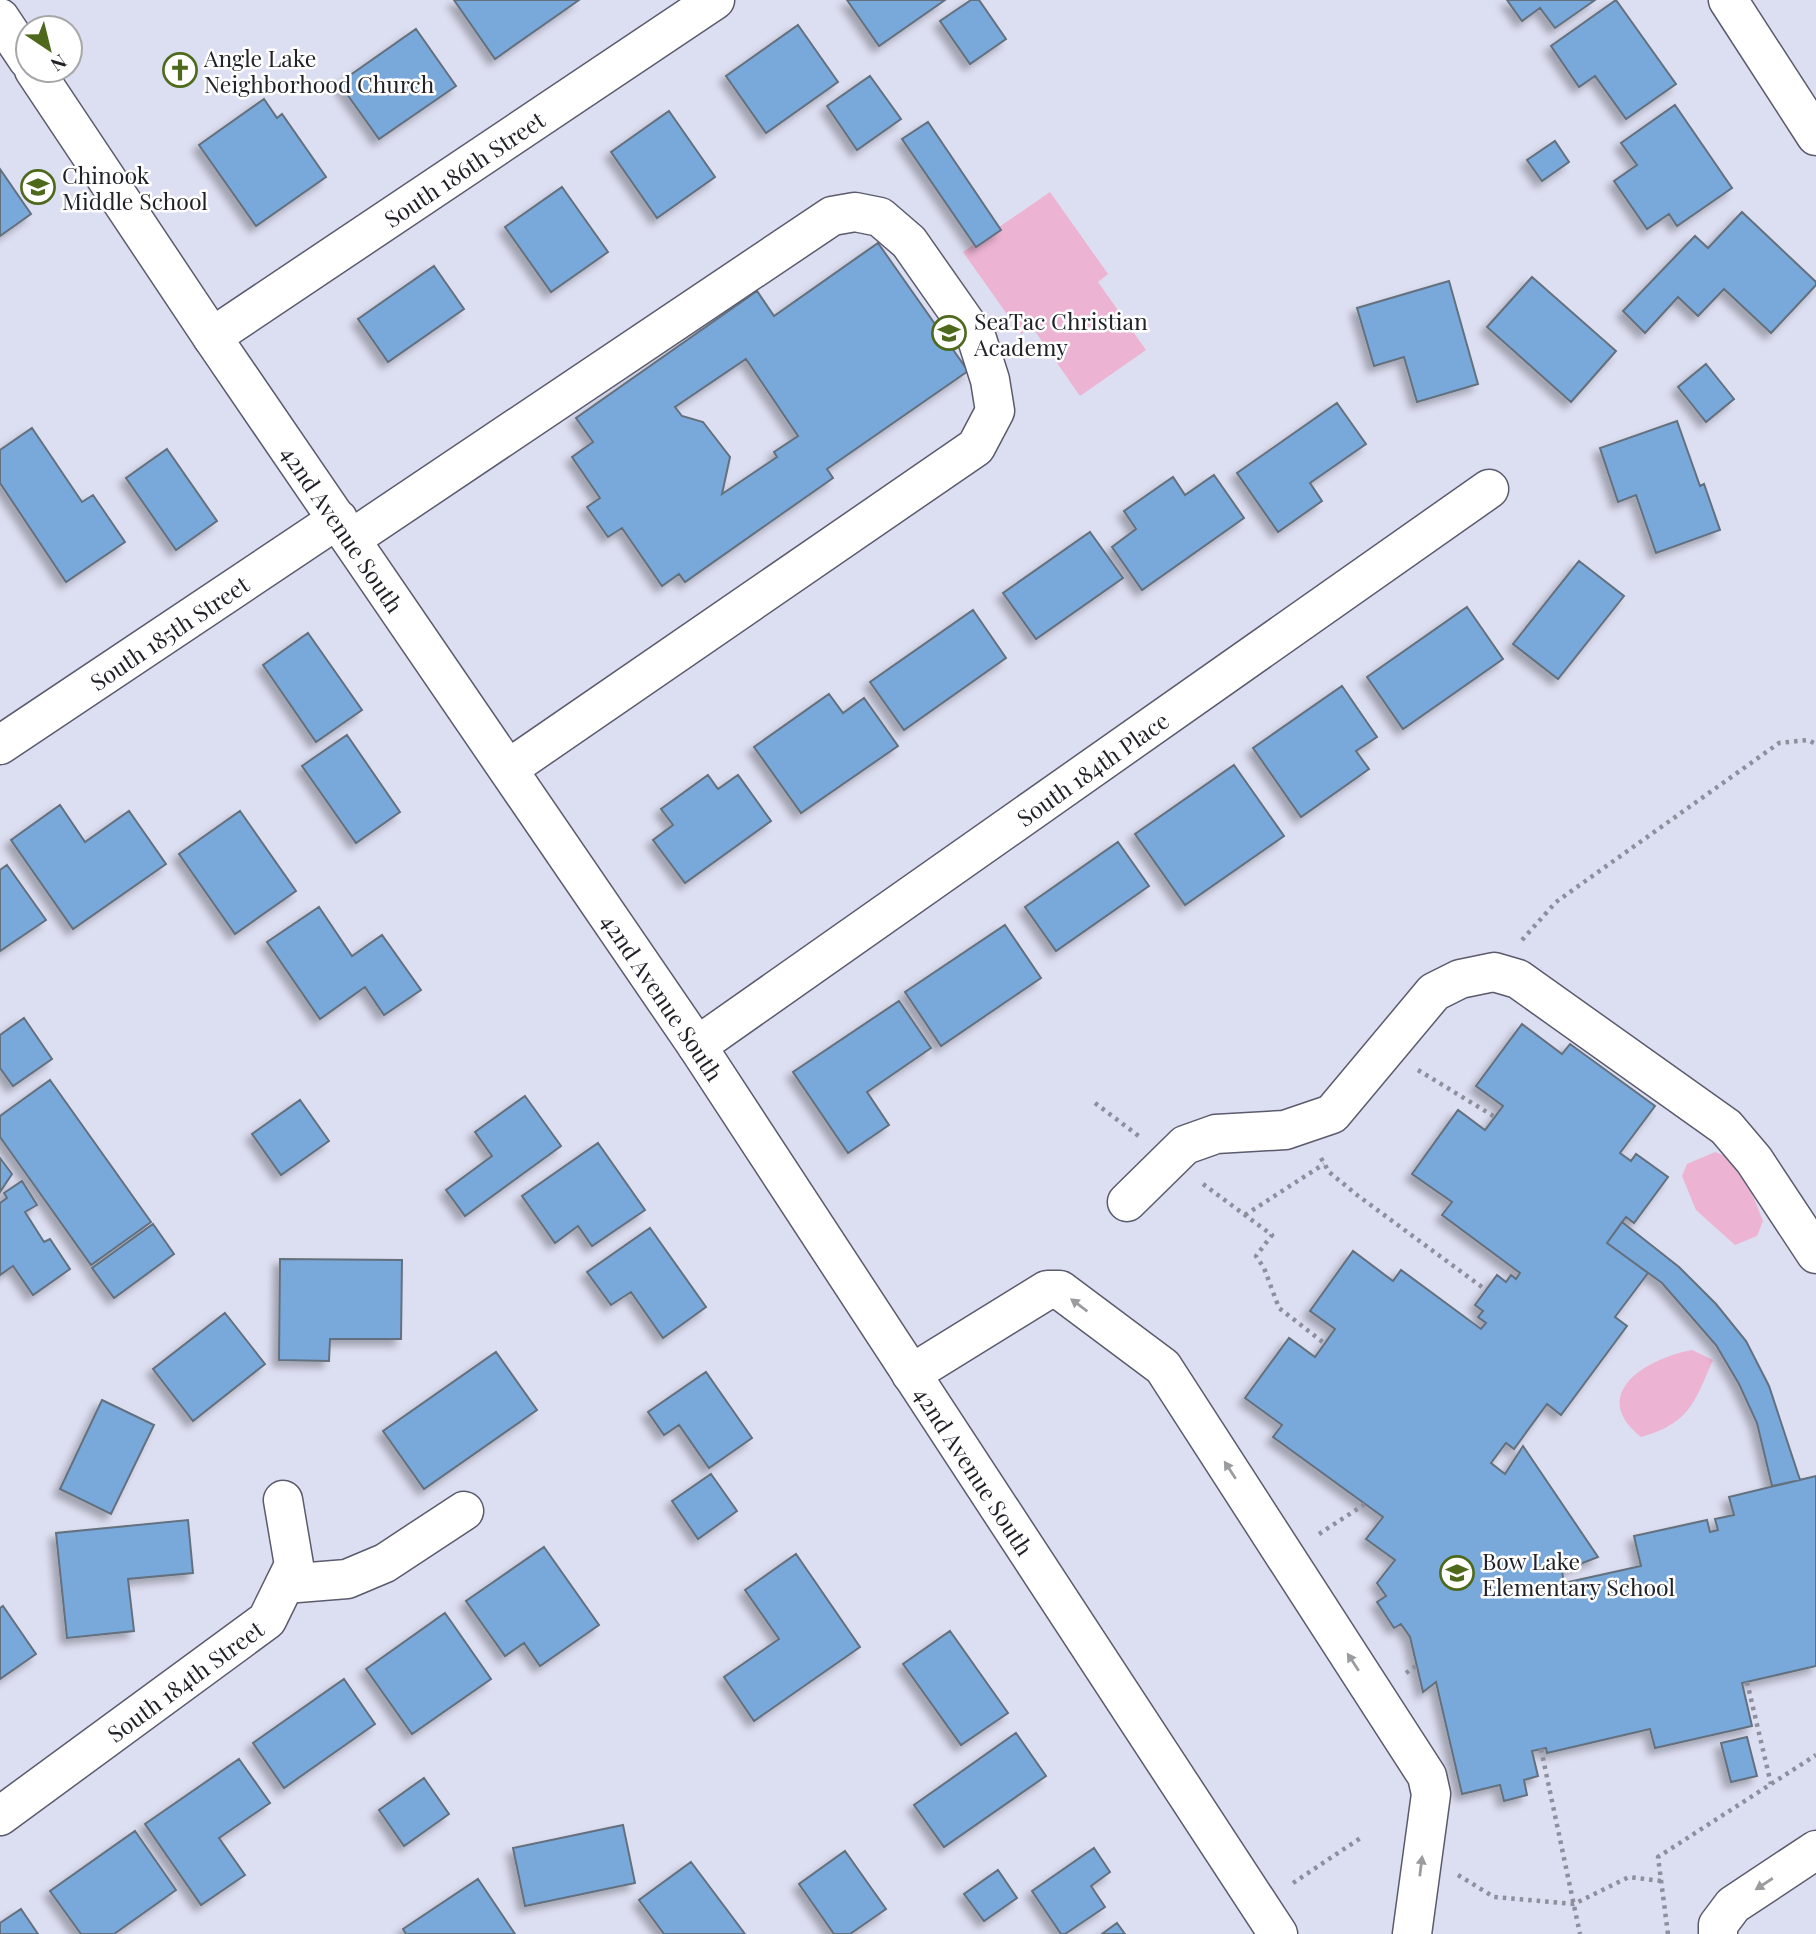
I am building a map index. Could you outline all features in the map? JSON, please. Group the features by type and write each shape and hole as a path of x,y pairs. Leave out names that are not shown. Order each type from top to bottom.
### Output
{"street":[{"name":"South 186th Street","path":"212,337 715,0"},
{"path":"1728,0 1816,136"},
{"path":"0,18 14,39"},
{"name":"42nd Avenue South","path":"43,84 212,337 697,1046 1278,1934"},
{"name":"South 185th Street","path":"0,745 344,529 832,216 855,212 880,217 909,242 977,339 990,380 995,411 975,447 508,769"},
{"name":"South 184th Place","path":"697,1046 1489,489"},
{"path":"1126,1202 1185,1145 1216,1134 1285,1130 1332,1114 1434,992 1460,979 1494,972 1518,979 1727,1127 1754,1160 1816,1254"},
{"path":"911,1374 1046,1290 1060,1290 1163,1367 1427,1776 1431,1794 1412,1934"},
{"name":"South 184th Street","path":"0,1816 267,1620 294,1565 283,1500"},
{"path":"285,1584 347,1579 385,1563 464,1511"},
{"path":"1718,1929 1733,1905 1816,1850"}],"path":[{"path":"1494,972 1556,902 1779,743 1808,740 1816,744"},
{"path":"1385,1050 1495,1117"},
{"path":"1095,1103 1272,1235 1256,1256 1264,1268 1279,1308 1324,1343"},
{"path":"1311,1122 1320,1157 1329,1172 1486,1290"},
{"path":"1245,1215 1324,1164"},
{"path":"1286,1556 1365,1504"},
{"path":"1747,1682 1771,1784"},
{"path":"1541,1749 1580,1934"},
{"path":"1668,1934 1658,1857 1816,1755"},
{"path":"1287,1887 1362,1837"},
{"path":"1423,1852 1494,1897 1574,1904 1629,1877 1661,1881"}],"shaded area":[{"path":"1050,192 1108,274 1098,282 1146,350 1080,396 1032,327 1021,334 963,252"},
{"path":"1715,1152 1739,1161 1763,1221 1757,1236 1735,1245 1696,1210 1682,1176 1687,1164"},
{"path":"1692,1350 1713,1360 1695,1400 1680,1418 1670,1425 1641,1437 1626,1421 1620,1406 1622,1393 1629,1380 1657,1361"}],"building":[{"path":"454,0 579,0 495,59"},
{"path":"847,0 945,0 879,46"},
{"path":"971,0 979,0 1006,39 970,64 940,21"},
{"path":"1507,0 1595,0 1555,28 1540,8 1522,21"},
{"path":"1616,0 1676,84 1626,119 1595,76 1579,87 1551,46"},
{"path":"798,25 838,82 766,133 726,76"},
{"path":"416,29 456,86 379,139 339,83"},
{"path":"870,76 901,119 857,150 827,106"},
{"path":"264,99 277,118 282,114 326,177 256,226 199,145"},
{"path":"1675,105 1732,188 1677,226 1669,214 1647,229 1614,181 1637,165 1621,143"},
{"path":"669,111 715,177 657,218 611,152"},
{"path":"928,122 1001,230 976,247 902,139"},
{"path":"1555,141 1569,162 1542,181 1527,160"},
{"path":"0,169 31,214 0,236"},
{"path":"562,187 608,252 551,292 505,227"},
{"path":"1742,212 1816,282 1816,285 1771,333 1724,289 1698,316 1678,297 1645,333 1623,311 1695,236 1708,248"},
{"path":"878,243 968,371 827,469 833,478 685,582 679,574 662,586 622,528 608,537 587,507 600,498 572,457 593,442 576,418 757,291 774,316","holes":["746,359 798,436 774,452 777,457 722,494 730,457 703,422 682,416 675,407"]},
{"path":"434,266 464,309 388,362 358,319"},
{"path":"1532,277 1616,351 1571,402 1487,327"},
{"path":"1449,281 1478,384 1417,402 1404,357 1374,366 1357,308"},
{"path":"1706,364 1734,399 1706,422 1678,387"},
{"path":"1337,403 1366,444 1310,483 1322,501 1278,532 1237,473"},
{"path":"1677,421 1700,486 1704,484 1720,530 1656,553 1636,495 1618,502 1600,448"},
{"path":"32,428 82,502 93,495 125,542 66,582 0,483 0,450"},
{"path":"167,449 217,521 176,550 126,478"},
{"path":"1214,475 1244,518 1142,590 1112,547 1136,529 1124,511 1173,477 1185,495"},
{"path":"1090,532 1123,578 1036,639 1003,593"},
{"path":"1579,561 1624,596 1558,679 1513,644"},
{"path":"1467,607 1503,659 1403,729 1367,677"},
{"path":"973,610 1006,658 904,730 870,682"},
{"path":"308,633 362,710 316,742 263,665"},
{"path":"1342,686 1377,737 1356,751 1369,769 1301,817 1253,748"},
{"path":"829,694 843,713 864,698 898,746 801,813 754,747"},
{"path":"347,735 400,812 356,843 302,766"},
{"path":"1234,765 1284,836 1185,905 1135,834"},
{"path":"708,775 718,789 738,775 771,821 685,883 653,840 673,825 661,809"},
{"path":"60,805 85,842 129,811 166,864 73,929 11,840"},
{"path":"240,811 296,891 235,934 179,854"},
{"path":"1118,842 1149,886 1056,951 1025,907"},
{"path":"7,865 46,920 0,951 0,870"},
{"path":"319,907 352,956 382,935 421,990 384,1015 365,987 320,1019 267,942"},
{"path":"1005,925 1041,978 941,1046 905,992"},
{"path":"899,1001 931,1048 867,1092 889,1125 848,1153 793,1072"},
{"path":"24,1018 52,1059 13,1086 0,1068 0,1035"},
{"path":"1522,1024 1562,1054 1570,1044 1655,1106 1620,1153 1631,1161 1636,1154 1668,1177 1634,1223 1626,1217 1607,1243 1648,1273 1615,1317 1627,1326 1561,1415 1547,1404 1514,1449 1506,1443 1491,1463 1505,1474 1523,1446 1598,1557 1562,1571 1564,1583 1641,1566 1634,1536 1707,1520 1710,1532 1718,1530 1715,1519 1734,1515 1729,1497 1816,1476 1816,1666 1742,1683 1752,1726 1655,1748 1650,1729 1547,1753 1546,1748 1532,1751 1538,1776 1524,1780 1527,1795 1504,1801 1500,1785 1462,1794 1436,1682 1423,1692 1410,1637 1401,1624 1394,1628 1377,1602 1386,1596 1377,1583 1395,1560 1366,1539 1383,1517 1273,1437 1282,1425 1245,1398 1289,1338 1315,1357 1335,1329 1310,1311 1353,1251 1393,1281 1401,1270 1481,1329 1486,1323 1478,1317 1483,1311 1475,1305 1497,1275 1506,1282 1511,1275 1516,1279 1520,1273 1442,1215 1452,1202 1412,1174 1458,1110 1485,1130 1503,1106 1476,1086"},
{"path":"50,1080 151,1222 91,1265 0,1137 0,1116"},
{"path":"525,1096 561,1146 465,1216 446,1190 492,1156 475,1132"},
{"path":"300,1100 329,1141 281,1175 252,1134"},
{"path":"598,1143 645,1210 592,1246 578,1226 555,1243 522,1196"},
{"path":"0,1158 12,1174 0,1192"},
{"path":"22,1181 37,1205 25,1212 44,1242 50,1239 70,1269 33,1295 13,1266 0,1275 0,1203 7,1198 4,1193"},
{"path":"1622,1222 1679,1267 1716,1304 1746,1341 1769,1386 1800,1480 1772,1486 1757,1423 1739,1384 1716,1345 1662,1283 1607,1243"},
{"path":"153,1224 174,1254 114,1298 92,1268"},
{"path":"650,1228 706,1307 663,1338 631,1292 611,1305 587,1272"},
{"path":"280,1259 402,1260 401,1339 330,1339 329,1361 279,1360"},
{"path":"225,1313 265,1364 193,1421 153,1369"},
{"path":"496,1352 537,1410 424,1489 383,1431"},
{"path":"706,1372 752,1438 709,1468 679,1425 664,1435 648,1412"},
{"path":"102,1400 154,1425 111,1514 60,1489"},
{"path":"711,1474 737,1511 698,1539 672,1501"},
{"path":"188,1520 193,1573 128,1579 134,1631 67,1638 56,1533"},
{"path":"544,1547 599,1625 540,1666 524,1643 505,1656 466,1601"},
{"path":"796,1554 860,1647 754,1721 724,1677 779,1639 745,1590"},
{"path":"3,1606 36,1654 0,1679 0,1608"},
{"path":"445,1613 491,1679 412,1734 366,1669"},
{"path":"950,1631 1008,1713 961,1745 903,1664"},
{"path":"344,1679 375,1724 284,1788 253,1743"},
{"path":"1016,1733 1046,1776 944,1847 914,1805"},
{"path":"1747,1737 1757,1776 1731,1782 1721,1743"},
{"path":"239,1759 270,1803 219,1838 245,1875 201,1905 145,1824"},
{"path":"424,1778 449,1814 404,1846 379,1810"},
{"path":"623,1825 635,1883 525,1906 513,1848"},
{"path":"135,1831 176,1890 114,1934 81,1934 50,1891"},
{"path":"1094,1848 1110,1872 1091,1886 1105,1907 1061,1934 1032,1891"},
{"path":"845,1851 886,1909 850,1934 834,1934 799,1884"},
{"path":"691,1862 745,1934 664,1934 639,1900"},
{"path":"998,1870 1017,1898 984,1921 964,1894"},
{"path":"478,1879 515,1934 406,1934 403,1929"},
{"path":"21,1909 38,1934 0,1934 0,1923"},
{"path":"1117,1923 1125,1934 1102,1934"}],"place":[{"name":"Angle Lake Neighborhood Church","path":"180,70"},
{"name":"Chinook Middle School","path":"38,187"},
{"name":"SeaTac Christian Academy","path":"949,333"},
{"name":"Bow Lake Elementary School","path":"1457,1573"}]}
